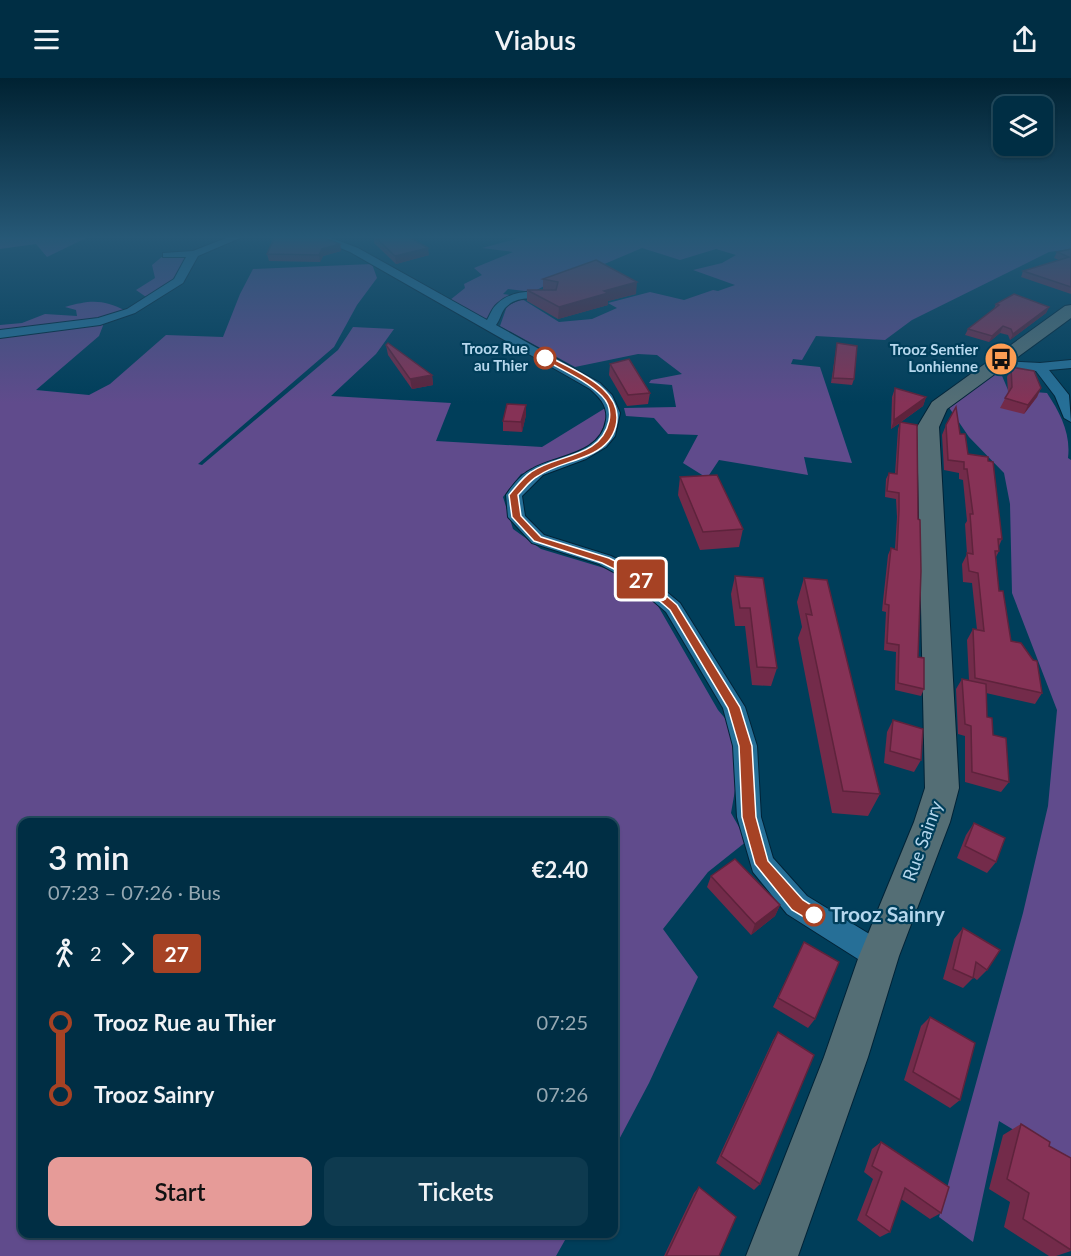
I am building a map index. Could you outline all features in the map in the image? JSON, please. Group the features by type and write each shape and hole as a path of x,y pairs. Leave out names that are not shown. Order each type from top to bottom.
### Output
{"street":[{"path":"0,334 100,321 131,311 160,293"},
{"path":"431,293 595,386 606,396 613,407 610,433 604,442 591,451 535,473 514,495 516,517 538,539 606,560 637,576 674,608 734,707 745,746 749,817 762,864 797,905 879,956"},
{"path":"488,325 495,321 500,307 510,300 534,294 552,297"},
{"name":"Rue Sainry","path":"772,1256 846,1057 879,956 932,822 942,788 928,427 939,406 1071,310"},
{"path":"998,365 1071,364"},
{"path":"1040,366 1062,395 1071,418"}],"shaded area":[{"path":"140,293 157,293 149,299"},
{"path":"366,293 334,347 198,464 202,465 338,350 353,327 394,329 376,354 331,396 451,403 436,441 542,447 607,407 609,412 597,444 548,466 521,474 503,497 513,529 541,549 614,571 644,591 658,606 718,710 734,729 740,762 731,813 747,841 708,872 663,929 698,977 649,1083 618,1141 618,818 18,818 18,1238 566,1238 556,1256 0,1256 0,325 22,323 45,314 77,316 76,310 65,307 89,302 110,304 126,311 104,323 99,336 36,390 89,395 110,384 166,335 223,337 240,294"},
{"path":"459,293 504,293 518,296 492,318 481,319 450,300"},
{"path":"646,293 684,300 704,293 966,293 912,320 885,340 816,336 802,360 793,359 791,364 820,367 852,463 804,457 808,475 719,460 707,478 683,463 698,435 668,434 654,418 626,416 624,408 676,407 672,385 649,383 651,380 682,374 657,355 638,354 575,367 500,326 507,306 522,299 559,322 592,319 617,308 608,303"},
{"path":"1000,371 1008,390 1047,393 1064,424 1068,440 1068,458 1071,460 1071,1165 999,1121 973,1242 939,1217 1023,913 1048,806 1057,710 1012,593 1010,504 1004,473 969,437 948,406"}],"building":[{"path":"533,293 608,293 559,307"},
{"path":"1014,294 1049,307 1013,334 1011,329 1003,326 992,336 968,329 999,305 996,304"},
{"path":"388,343 432,375 410,379 386,345"},
{"path":"837,343 857,346 854,379 833,378"},
{"path":"629,359 650,393 628,395 610,364"},
{"path":"1011,367 1034,371 1041,388 1028,405 1005,398 1012,387"},
{"path":"895,388 926,397 894,420"},
{"path":"507,404 526,405 521,422 503,421"},
{"path":"956,407 960,434 965,434 968,454 988,457 988,461 993,462 1002,539 998,539 999,551 995,551 999,591 1003,591 1011,641 1021,643 1033,660 1037,661 1042,693 975,678 973,629 984,631 978,573 969,571 967,553 973,554 970,514 973,514 967,469 964,469 964,462 948,460 946,425"},
{"path":"900,422 917,425 921,571 918,657 924,658 924,689 898,683 899,645 887,643 889,605 885,604 891,548 897,550 899,493 887,491 889,473 897,474"},
{"path":"717,475 743,529 703,532 680,477"},
{"path":"735,576 763,578 777,668 757,667 750,608 740,608"},
{"path":"804,578 827,580 880,794 843,791 806,614 812,615"},
{"path":"962,679 986,684 987,717 992,718 993,735 1006,738 1009,782 972,772 971,726 965,724"},
{"path":"893,720 923,729 921,760 890,751"},
{"path":"974,823 1005,838 996,862 965,846"},
{"path":"735,859 780,905 755,924 711,876"},
{"path":"963,928 1000,950 987,970 976,962 973,978 953,969"},
{"path":"804,942 839,962 815,1019 778,998"},
{"path":"930,1017 975,1043 960,1100 913,1072"},
{"path":"778,1032 814,1055 760,1184 721,1156"},
{"path":"1021,1124 1050,1142 1049,1146 1071,1158 1071,1250 1023,1219 1029,1193 1007,1179"},
{"path":"881,1142 949,1187 941,1213 905,1188 890,1232 866,1215 882,1172 872,1166"},
{"path":"699,1187 736,1217 719,1256 666,1256"}],"bus line":[{"name":"27","path":"545,358 595,386 606,396 613,407 614,418 610,433 604,442 591,451 535,473 514,495 516,517 538,539 606,560 637,576 674,608 734,707 745,746 749,817 762,864 797,905 814,915"}],"place":[{"name":"Trooz Rue au Thier","path":"545,358"},
{"name":"Trooz Sentier Lonhienne","path":"1001,359"},
{"name":"Trooz Sainry","path":"814,915"}]}
